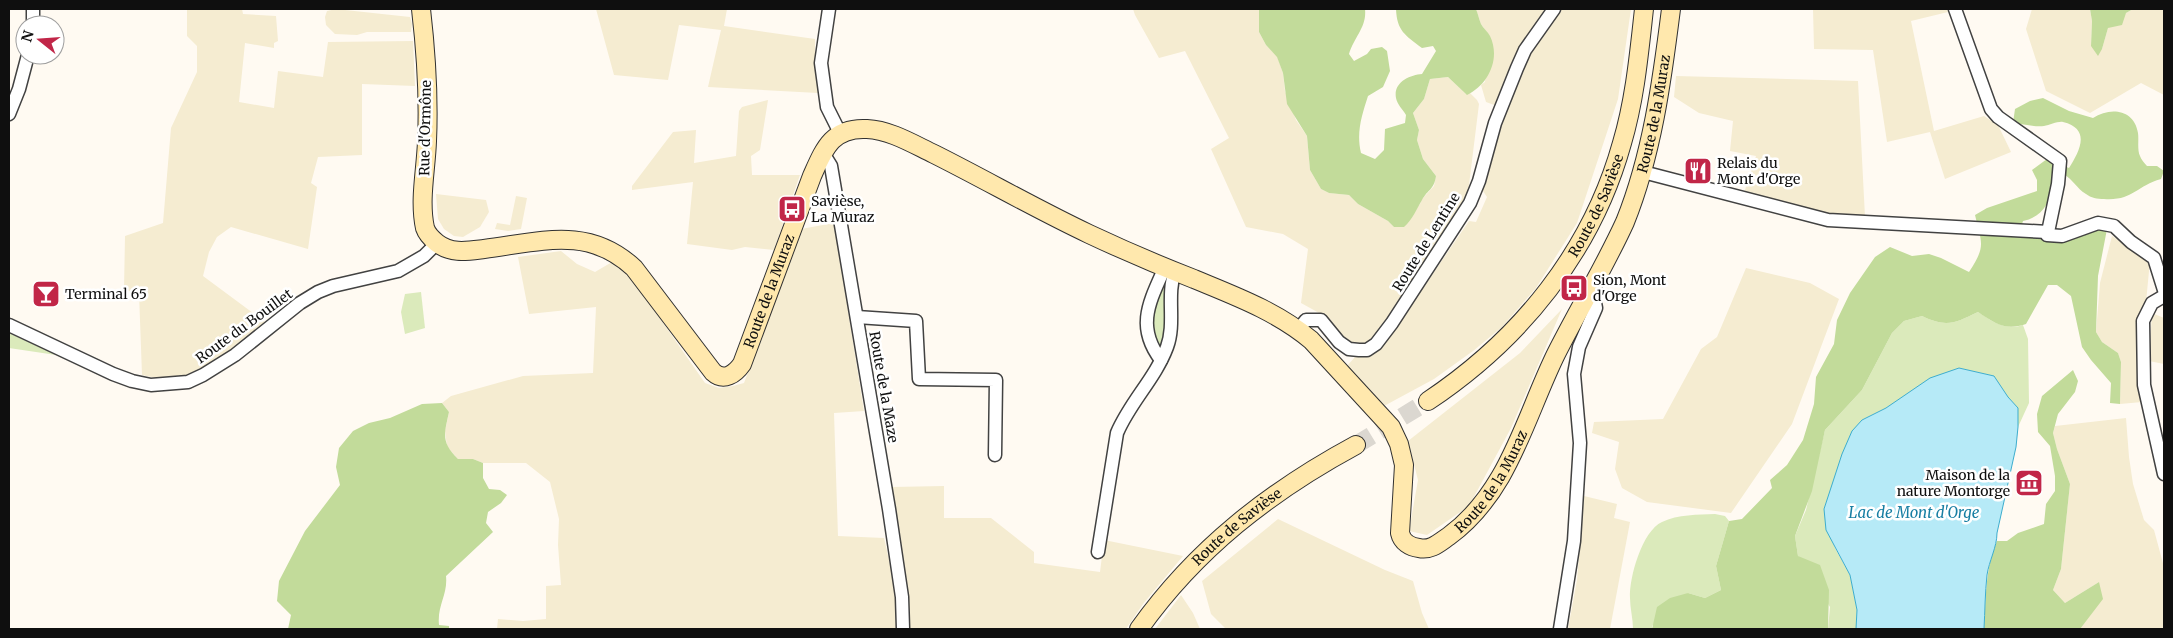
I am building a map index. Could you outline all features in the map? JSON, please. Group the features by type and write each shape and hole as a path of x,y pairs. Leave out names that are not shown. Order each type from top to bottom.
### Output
{"street":[{"name":"Rue d'Ormône","path":"421,9 426,54 427,141 423,212 426,231 437,243"},
{"path":"829,9 821,63 827,107 840,133"},
{"name":"Route de Lentine","path":"1298,330 1306,320 1321,320 1340,342 1349,349 1367,350 1376,344 1412,294 1470,203 1479,181 1495,123 1517,68 1525,50 1554,9"},
{"name":"Route de Savièse","path":"1428,401 1473,369 1518,326 1550,289 1581,242 1608,185 1622,143 1636,81 1644,9"},
{"name":"Route de la Muraz","path":"437,243 445,248 456,251 556,239 578,239 602,246 622,257 634,268 713,372 717,376 726,377 733,374 742,364 823,152 831,140 840,133 868,129 900,138 963,168 1064,222 1254,304 1277,316 1311,340 1391,427 1399,444 1404,465 1400,533 1403,540 1409,545 1425,549 1436,545 1463,526 1497,486 1556,356 1625,222 1643,172 1659,91 1671,9"},
{"path":"1955,9 1991,109 1998,118 2060,161 2058,184 2047,233"},
{"path":"9,114 19,89 25,65"},
{"name":"Route de la Maze","path":"823,152 831,166 857,318 901,587 902,629"},
{"path":"1643,172 1828,220 2047,233 2062,236 2098,223 2114,226 2131,242 2154,258 2164,290"},
{"name":"Route du Bouillet","path":"9,325 104,370 132,381 151,385 188,382 203,376 235,355 300,303 318,292 332,286 398,271 424,256 437,243"},
{"path":"1161,360 1151,343 1146,318 1154,289 1170,269"},
{"path":"1098,552 1118,433 1125,415 1147,384 1167,346 1170,330 1170,269"},
{"path":"1560,629 1574,542 1580,443 1574,374 1579,348 1596,308 1592,300 1587,296"},
{"path":"2164,296 2152,303 2143,321 2144,385 2164,474"},
{"path":"857,318 916,321 919,379 996,380 995,455"},
{"name":"Route de Savièse","path":"1139,629 1179,578 1230,528 1287,487 1356,446"}],"shaded area":[{"path":"187,9 242,9 243,14 276,16 278,41 274,43 274,48 245,43 239,102 274,108 278,71 323,77 328,42 413,41 415,86 362,84 362,155 318,157 311,183 317,187 308,249 231,227 217,237 209,252 203,276 269,325 198,374 176,379 156,378 142,375 139,293 124,290 125,236 163,223 171,128 197,72 197,46 187,36"},
{"path":"336,9 410,17 412,24 411,32 367,32 357,35 335,34 326,25 325,17 327,11"},
{"path":"596,9 727,9 724,26 815,39 815,71 818,93 708,87 721,30 679,25 668,80 614,75"},
{"path":"1133,9 1259,9 1259,32 1266,45 1277,56 1283,73 1285,91 1296,120 1307,136 1310,170 1321,189 1329,193 1349,195 1358,204 1388,221 1394,227 1420,204 1434,186 1436,176 1423,159 1417,140 1419,130 1413,113 1424,99 1430,79 1448,77 1466,94 1470,93 1477,100 1479,104 1468,193 1376,337 1367,345 1350,344 1344,339 1330,319 1301,303 1308,249 1283,234 1246,227 1211,149 1229,138 1185,51 1159,58"},
{"path":"1476,9 1549,9 1515,58 1497,106 1486,102 1481,85 1485,82 1490,37 1481,24"},
{"path":"1559,9 1631,9 1618,99 1577,223 1536,288 1502,327 1434,379 1384,406 1346,367 1356,356 1369,355 1395,329 1469,221 1476,222 1487,197 1481,188 1498,130 1532,48"},
{"path":"1813,9 1947,9 1948,12 1911,21 1934,131 1984,116 1998,125 2011,152 1945,179 1930,132 1887,142 1873,50 1814,49"},
{"path":"2032,9 2090,9 2092,21 2091,46 2102,49 2108,28 2126,13 2133,9 2164,9 2164,95 2141,83 2090,113 2046,91 2026,29"},
{"path":"1676,76 1858,81 1865,217 1826,213 1778,204 1744,193 1756,156 1730,151 1733,121 1699,113 1674,97"},
{"path":"768,100 760,150 751,156 752,175 800,175 774,250 745,247 732,250 687,244 693,182 632,190 632,186 673,132 696,130 694,163 736,156 739,111 742,107"},
{"path":"436,194 486,200 489,212 480,227 463,237 454,236 444,229 438,219"},
{"path":"516,196 527,198 521,229 508,231 495,229 497,223 510,225"},
{"path":"834,223 864,411 834,413 838,536 884,538 899,603 898,629 497,629 498,619 523,621 546,619 546,586 561,585 558,545 559,519 550,482 526,463 483,463 473,459 458,459 447,447 445,431 449,412 442,403 451,396 523,376 593,373 596,307 529,314 518,257 561,251 577,264 595,272 612,262 624,270 645,297 705,383 719,388 744,383 801,229"},
{"path":"2112,236 2150,261 2146,302 2142,402 2120,404 2121,362 2118,353 2102,342 2096,332 2100,283"},
{"path":"1746,268 1810,283 1839,299 1792,424 1731,513 1647,502 1622,488 1615,469 1619,442 1592,433 1594,422 1663,419 1701,349 1717,337"},
{"path":"1562,309 1511,428 1469,506 1427,535 1409,531 1418,480 1408,441 1520,353"},
{"path":"2152,313 2164,318 2164,364 2149,361"},
{"path":"2126,418 2133,484 2144,520 2154,530 2164,567 2164,629 2080,629 2099,582 2065,603 2053,590 2061,569 2070,484 2053,433 2055,426"},
{"path":"944,486 944,518 991,518 1034,552 1034,563 1100,572 1104,540 1183,556 1143,604 1126,629 908,629 907,592 892,487"},
{"path":"1584,496 1617,504 1614,518 1630,522 1610,629 1568,629 1577,580"},
{"path":"1278,519 1385,570 1413,581 1422,613 1429,629 1226,629 1211,614 1202,581"},
{"path":"1181,595 1193,613 1200,629 1155,629"}],"green space":[{"path":"1259,9 1365,9 1362,27 1349,54 1354,61 1367,54 1371,49 1382,47 1387,51 1390,71 1383,87 1368,96 1360,124 1361,153 1375,159 1384,150 1385,129 1405,123 1406,115 1396,98 1397,88 1403,80 1422,74 1436,51 1433,46 1422,48 1403,32 1398,23 1396,9 1476,9 1481,24 1490,36 1493,45 1493,62 1481,85 1467,95 1448,77 1430,79 1424,99 1413,113 1419,130 1417,140 1423,159 1436,176 1432,187 1404,227 1394,227 1388,221 1358,204 1349,195 1329,193 1321,189 1310,170 1307,136 1287,104 1283,73 1277,57 1266,45 1259,32"},
{"path":"2090,9 2133,9 2126,13 2122,25 2108,28 2098,56 2091,46 2092,21"},
{"path":"2043,98 2069,111 2093,118 2107,112 2120,112 2126,115 2136,125 2139,154 2142,160 2147,166 2157,166 2164,171 2161,179 2122,198 2114,199 2094,198 2083,192 2063,174 2051,180 2050,194 2045,206 2036,216 2023,221 2020,230 2025,238 2090,225 2107,229 2098,276 2096,332 2102,342 2118,353 2121,362 2120,404 2110,403 2111,383 2082,347 2071,296 2057,285 2048,285 2026,324 2019,326 2001,325 1978,312 1951,323 1938,322 1922,316 1904,321 1892,333 1862,390 1825,430 1812,491 1795,536 1798,556 1820,565 1829,590 1828,629 1652,629 1657,607 1670,598 1688,593 1705,598 1721,590 1716,566 1729,521 1742,519 1772,488 1770,480 1787,465 1803,440 1814,404 1816,377 1834,344 1837,320 1850,293 1875,257 1890,247 1912,256 1929,254 1969,272 1978,256 1981,245 1975,215 1987,208 2037,191 2037,180 2032,170 2047,159 2069,168 2081,142 2078,130 2072,125 2063,122 2044,126 2013,123 2015,109 2030,101"},
{"path":"1160,288 1167,289 1166,327 1160,350 1153,332 1151,319"},
{"path":"421,292 425,328 405,334 401,312 405,294"},
{"path":"1978,312 1994,322 2005,326 2017,327 2023,325 2028,339 2029,403 2018,427 2018,408 1994,376 1959,368 1913,390 1886,408 1862,420 1824,509 1835,548 1850,575 1857,610 1856,629 1828,629 1830,607 1798,556 1795,536 1806,510 1825,430 1862,390 1892,333 1904,321 1922,316 1938,322 1951,323"},
{"path":"9,333 56,355 9,348"},
{"path":"2073,370 2078,381 2075,392 2058,414 2053,433 2070,484 2061,569 2053,590 2065,603 2099,582 2103,599 2080,629 1984,629 1988,573 1997,541 2007,541 2018,533 2044,524 2046,504 2055,491 2055,476 2050,446 2038,432 2037,414 2042,396"},
{"path":"442,403 449,412 445,438 449,448 458,459 473,459 483,463 483,478 489,489 500,490 507,495 501,503 488,512 486,523 493,532 446,576 439,625 449,626 449,629 288,629 291,615 277,601 279,581 305,531 340,485 336,467 339,448 353,431 369,423 390,418 422,404"},
{"path":"1715,514 1725,516 1729,521 1716,566 1721,590 1705,598 1688,593 1652,626 1652,629 1633,629 1630,589 1638,556 1648,535 1655,527 1668,519 1688,515"}],"water":[{"name":"Lac de Mont d'Orge","path":"1959,368 1994,376 2018,408 2016,447 1996,544 1987,575 1984,629 1856,629 1857,610 1850,575 1826,530 1824,509 1842,454 1852,431 1862,420 1886,408 1930,378"}],"tunnel":[{"path":"1356,445 1428,401"}],"place":[{"name":"Relais du Mont d'Orge","path":"1698,171"},
{"name":"Savièse, La Muraz","path":"792,209"},
{"name":"Sion, Mont d'Orge","path":"1574,288"},
{"name":"Terminal 65","path":"46,294"},
{"name":"Maison de la nature Montorge","path":"2029,483"}]}
